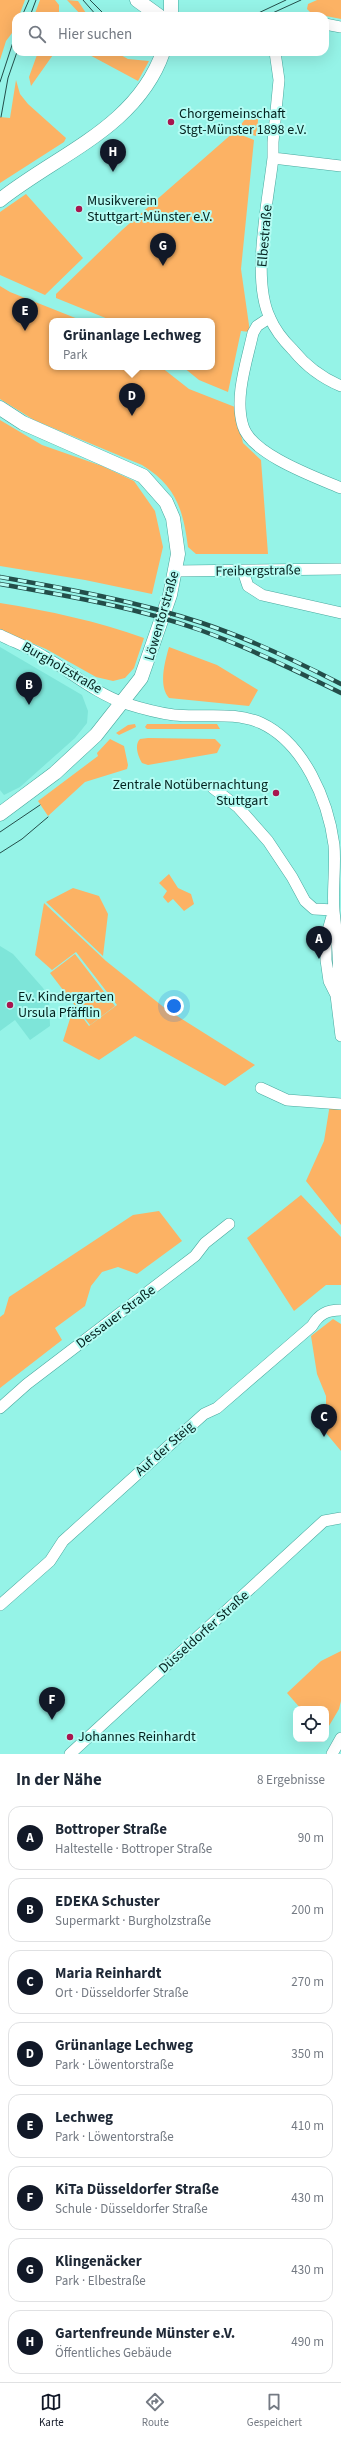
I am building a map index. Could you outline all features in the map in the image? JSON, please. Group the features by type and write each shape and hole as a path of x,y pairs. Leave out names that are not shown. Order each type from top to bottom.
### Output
{"main road":[{"path":"137,0 154,12"},
{"path":"171,12 172,0"},
{"path":"0,200 118,118 142,93 161,56"},
{"name":"Löwentorstraße","path":"0,408 23,423 143,476 166,502 173,518 178,547 176,571 163,620 145,671 123,702 96,735 55,773 0,814"}],"street":[{"path":"329,25 341,27"},
{"name":"Elbestraße","path":"275,56 278,80 272,142 273,158 261,264 263,297 269,318 283,340 301,360 326,380 341,386"},
{"path":"273,158 341,166"},
{"path":"269,318 257,326 253,333 240,398 242,425 251,441 268,453 313,476 341,488"},
{"name":"Freibergstraße","path":"176,571 341,569"},
{"path":"243,571 248,586 262,595 341,613"},
{"name":"Burgholzstraße","path":"0,635 43,656 89,685 123,702 174,715 240,717 261,723 278,734 299,755 325,805 338,865 334,910 326,945 329,982 336,995 341,1036"},
{"path":"213,788 238,807 268,841 292,877 305,901 314,909 334,910"},
{"path":"260,1088 287,1100 341,1104"},
{"name":"Dessauer Straße","path":"0,1408 27,1384 196,1256 205,1243 230,1224"},
{"name":"Auf der Steig","path":"0,1605 50,1561 63,1541 204,1414 217,1408 312,1326 323,1313 330,1310 341,1310"},
{"name":"Düsseldorfer Straße","path":"70,1754 324,1521 341,1518"},
{"path":"335,1753 341,1738"}],"shaded area":[{"path":"0,0 25,0 20,12 12,12 12,33 6,41 0,60"},
{"path":"40,0 55,0 59,5 59,12 36,12"},
{"path":"67,0 78,1 85,12 78,12"},
{"path":"317,0 341,0 341,19 329,17 329,12 310,12 307,9 308,4"},
{"path":"37,56 52,56 31,86 29,77"},
{"path":"91,56 122,56 128,59 149,61 138,81"},
{"path":"16,80 20,94 28,104 66,138 64,142 0,183 0,117 10,118"},
{"path":"252,111 259,113 256,136 240,131 238,128"},
{"path":"234,132 254,140 241,269 250,332 241,331 228,392 199,380 187,370 215,370 215,318 106,318 56,298 56,294 122,230"},
{"path":"26,194 83,258 45,295 0,275 0,212"},
{"path":"0,286 10,292 75,318 49,318 49,370 165,370 189,389 235,407 243,443 261,460 268,554 196,554 188,547 183,521 176,500 163,481 154,473 142,465 34,420 0,399"},
{"path":"0,420 42,445 102,466 134,481 155,511 163,547 152,594 85,580 0,566"},
{"path":"0,603 73,617 109,626 144,638 134,668 125,678 113,681 96,677 46,649 0,630"},
{"path":"0,647 82,695 88,711 87,723 75,738 20,787 4,795 0,790"},
{"path":"169,647 217,665 258,690 249,706 169,698 164,687 163,673"},
{"path":"135,724 136,727 119,735 116,733 128,725"},
{"path":"147,724 217,724 220,729 147,729 145,727"},
{"path":"110,739 124,746 128,765 127,769 85,782 48,816 38,801 98,756 97,753"},
{"path":"140,739 215,739 221,745 217,753 148,765 142,763 138,754 137,744"},
{"path":"169,874 178,888 191,894 194,904 184,911 173,899 168,903 163,897 167,891 159,883"},
{"path":"73,888 99,896 108,914 103,956 46,902"},
{"path":"44,903 106,961 166,1009 255,1065 225,1086 135,1036 99,1060 63,1041 74,1006 89,1026 117,1005 76,952 52,970 35,955"},
{"path":"0,946 13,954 43,988 49,998 50,1026 30,1040 15,1020 0,1031"},
{"path":"75,954 115,1006 90,1025 50,973"},
{"path":"330,1104 341,1108 341,1225 306,1181 324,1141"},
{"path":"301,1195 341,1237 341,1285 326,1285 294,1311 247,1238"},
{"path":"159,1211 182,1241 137,1274 118,1267 102,1272 91,1286 85,1306 55,1328 62,1340 0,1388 0,1317 4,1314 9,1297 133,1215"},
{"path":"333,1319 341,1324 341,1451 326,1433 326,1396 317,1374 311,1336"},
{"path":"341,1651 341,1701 339,1709 329,1726 329,1706 298,1706 287,1693 321,1661"}],"tram line":[{"path":"24,12 29,0"},
{"path":"32,12 36,0"},
{"path":"83,0 94,12"},
{"path":"90,0 102,12"},
{"path":"260,12 286,0"},
{"path":"275,12 301,0"},
{"path":"0,82 12,45"},
{"path":"1,117 8,78 16,56"},
{"path":"0,832 40,805"},
{"path":"0,853 22,839 48,817"}],"railway":[{"path":"0,577 102,596 177,615 220,629 255,643 341,684"},
{"path":"0,584 101,603 176,622 254,652 341,693"}],"place":[{"name":"Chorgemeinschaft Stgt-Münster 1898 e.V.","path":"171,122"},
{"name":"Gartenfreunde Münster e.V.","path":"113,172"},
{"name":"Musikverein Stuttgart-Münster e.V.","path":"79,209"},
{"name":"Klingenäcker","path":"163,266"},
{"name":"Lechweg","path":"25,331"},
{"name":"Grünanlage Lechweg","path":"132,416"},
{"name":"EDEKA Schuster","path":"29,705"},
{"name":"Zentrale Notübernachtung Stuttgart","path":"276,793"},
{"name":"Bottroper Straße","path":"319,959"},
{"name":"Ev. Kindergarten Ursula Pfäfflin","path":"10,1005"},
{"name":"Maria Reinhardt","path":"324,1437"},
{"name":"KiTa Düsseldorfer Straße","path":"52,1720"},
{"name":"Johannes Reinhardt","path":"70,1737"}]}
